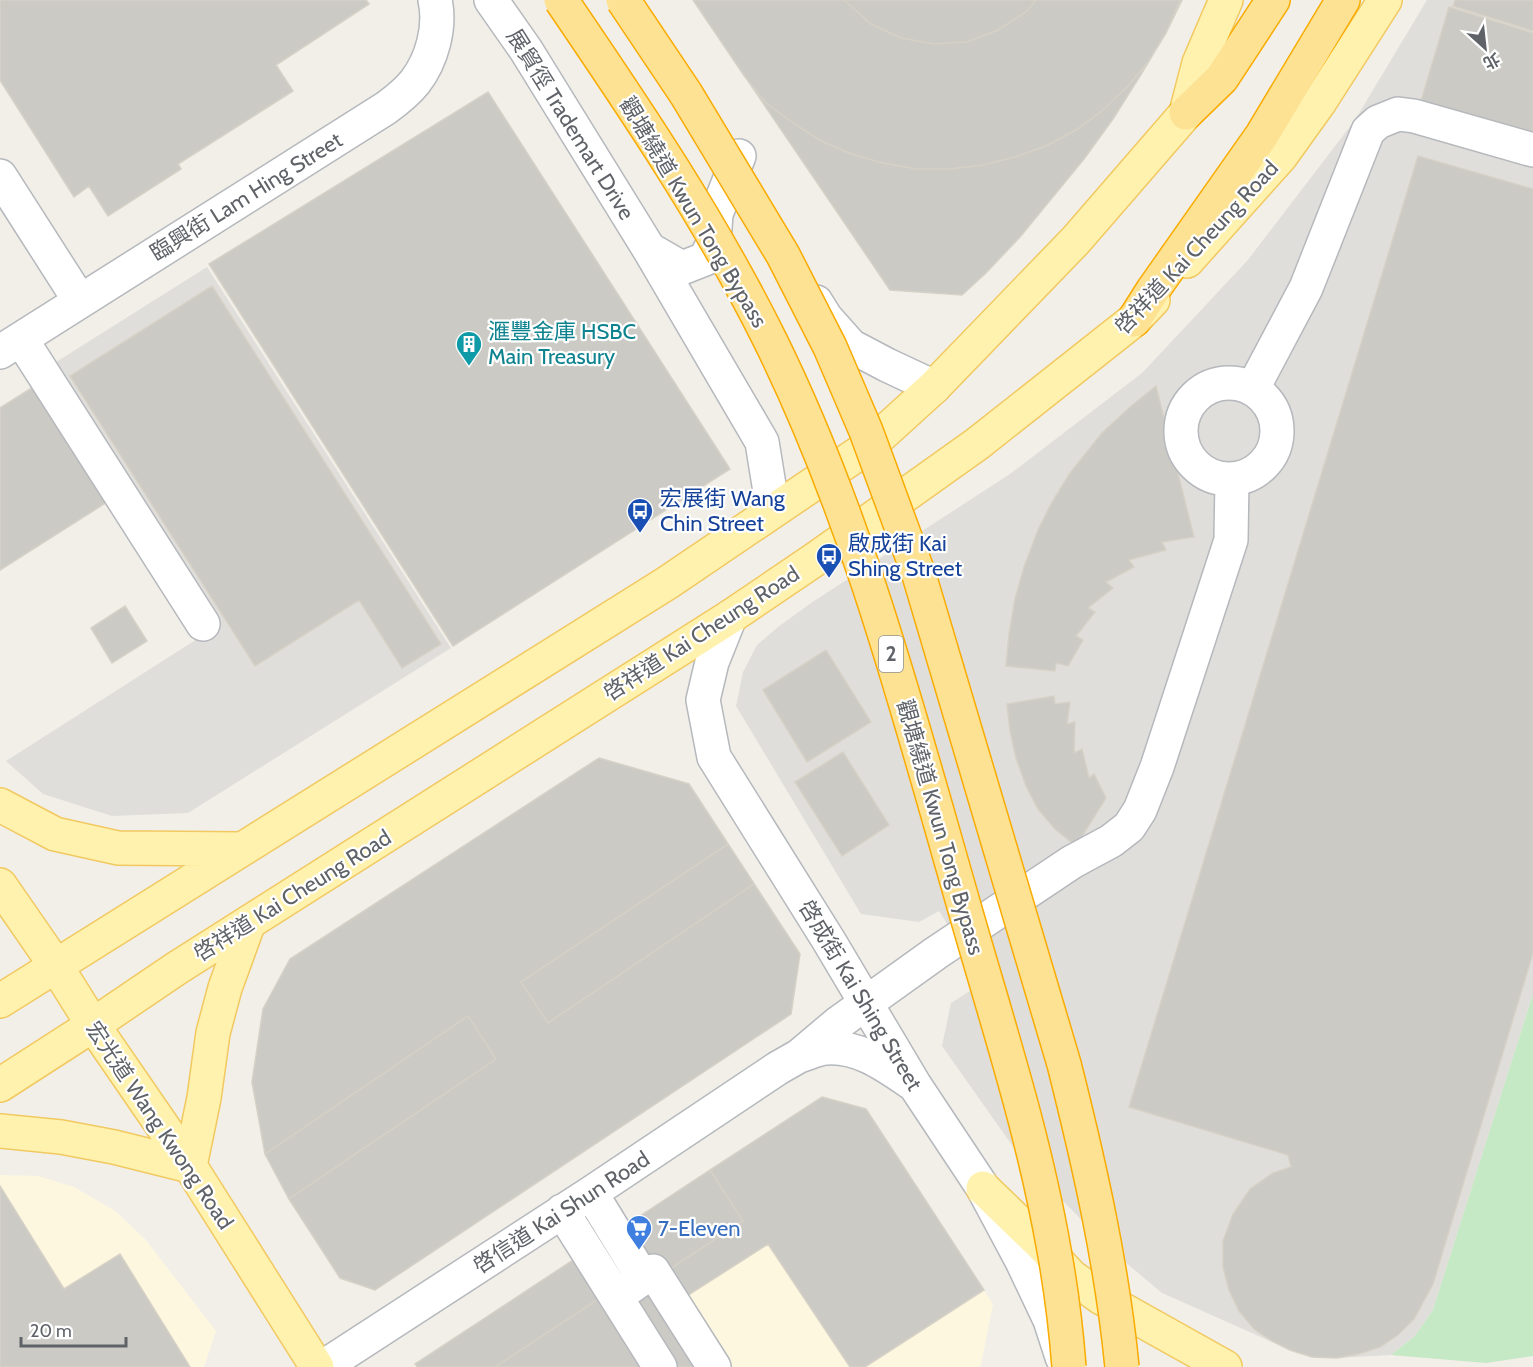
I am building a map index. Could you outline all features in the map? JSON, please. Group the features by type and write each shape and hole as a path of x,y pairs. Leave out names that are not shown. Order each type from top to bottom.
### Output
{"highway":[{"name":"觀塘繞道 Kwun Tong Bypass","path":"561,0 658,145 740,283 800,405 849,526 897,672 1039,1173 1055,1251 1067,1367"},
{"name":"2","path":"622,0 686,94 783,255 830,347 866,431 919,574 1060,1052 1085,1145 1117,1316 1122,1367"},
{"path":"1186,113 1222,78 1273,0"},
{"path":"1134,320 1262,135 1343,0"}],"main road":[{"path":"0,1000 657,590 868,447 934,387 1076,240 1186,113 1199,63 1226,0"},
{"name":"啓祥道 Kai Cheung Road","path":"0,1085 177,968 730,617 977,444 1134,320 1281,156 1319,103 1385,0"},
{"path":"0,805 55,834 118,848 242,849"},
{"name":"宏光道 Wang Kwong Road","path":"0,885 190,1167 317,1367"},
{"path":"0,1131 61,1137 114,1147 190,1167 204,1098 213,1033 225,988 249,922"},
{"path":"983,1188 1071,1275 1100,1297 1225,1367"}],"street":[{"name":"臨興街 Lam Hing Street","path":"11,345 400,97 416,81 433,45 437,25 435,0"},
{"name":"展貿徑 Trademart Drive","path":"491,0 526,50 649,249 762,442 773,510"},
{"path":"634,0 739,156 808,289 826,318 851,346 934,387"},
{"path":"1252,388 1306,288 1368,131 1378,122 1398,114 1414,116 1533,150"},
{"name":"展貿徑 Trademart Drive","path":"649,249 682,268 705,259 714,242 716,214 739,156"},
{"path":"0,176 80,301"},
{"path":"11,345 203,624"},
{"path":"1221,383 1237,383 1252,388 1265,397 1274,410 1278,425 1277,441 1271,456 1261,467 1248,475 1232,479 1216,477 1201,470 1190,459 1183,444 1181,429 1184,412 1205,388 1221,383"},
{"name":"啓信道 Kai Shun Road","path":"324,1367 799,1056 837,1024 936,953 1072,862 1129,827 1140,810 1157,767 1230,540 1232,479"},
{"name":"啓成街 Kai Shing Street","path":"730,617 712,662 703,700 714,757 914,1084 983,1188 1050,1320 1067,1367"},
{"name":"啓信道 Kai Shun Road","path":"799,1056 825,1048 864,1054 914,1084"},
{"path":"591,1193 643,1278"},
{"path":"562,1211 660,1367"},
{"path":"615,1297 653,1272 714,1367"}],"shaded area":[{"path":"1427,0 1533,0 1533,994 1433,1310 1415,1336 1391,1355 1312,1357 1290,1350 1162,1293 1112,1251 1021,1158 942,1046 951,1003 984,982 939,911 919,922 861,914 736,706 743,672 757,645 778,627 811,603 1010,474 1142,373 1247,261 1355,120"},
{"path":"207,267 451,648 188,813 112,816 43,794 6,761 219,625 53,364"},
{"path":"822,1097 866,1109 993,1304 981,1365 978,1367 414,1367 415,1364"},
{"path":"0,1175 38,1176 74,1187 115,1211 145,1239 216,1331 204,1367 0,1367"}],"green space":[{"path":"1533,994 1533,1356 1486,1363 1391,1355 1415,1336 1433,1310"}],"building":[{"path":"0,0 366,0 369,4 276,65 293,91 178,164 181,169 108,216 89,186 74,197 0,80"},
{"path":"0,0 366,0 369,4 276,65 293,91 178,164 181,169 108,216 89,186 74,197 0,80"},
{"path":"693,0 844,0 871,24 901,38 934,44 967,42 998,30 1026,12 1036,0 1180,0 1166,33 1148,62 1103,110 1076,130 1046,146 983,165 950,169 917,169 851,154 821,141 766,103 745,77"},
{"path":"693,0 1182,0 1166,33 1140,76 1084,159 1020,237 962,295 890,290"},
{"path":"1455,0 1533,0 1533,31 1453,6"},
{"path":"1449,7 1533,33 1533,135 1421,101"},
{"name":"滙豐金庫 HSBC Main Treasury","path":"488,92 730,469 453,646 209,264"},
{"path":"1418,156 1533,189 1533,953 1433,1284 1414,1319 1398,1335 1380,1347 1337,1358 1312,1357 1290,1350 1254,1329 1239,1311 1229,1290 1223,1267 1223,1241 1233,1214 1250,1189 1273,1173 1291,1167 1288,1155 1129,1107"},
{"path":"212,286 441,644 402,668 359,600 255,666 70,376"},
{"path":"41,382 115,497 0,570 0,408"},
{"path":"1156,386 1194,537 1162,542 1166,550 1129,560 1134,567 1106,582 1113,588 1088,608 1095,612 1076,636 1083,640 1068,666 1056,663 1055,671 1006,666 1015,599 1038,530 1052,502 1070,473 1102,433"},
{"path":"125,606 147,641 112,663 91,628"},
{"path":"826,650 871,722 807,762 763,690"},
{"path":"1054,696 1055,704 1070,702 1067,724 1075,722 1074,753 1082,749 1089,778 1094,774 1106,798 1076,846 1055,829 1038,809 1026,786 1010,731 1007,704"},
{"path":"843,752 889,825 842,856 795,782"},
{"path":"599,758 689,784 800,954 791,1014 375,1290 340,1278 289,1199 265,1154 252,1082 263,1009 290,959"},
{"path":"599,758 689,784 728,844 521,982 548,1023 754,884 800,954 791,1014 375,1290 340,1278 289,1199 496,1059 468,1016 265,1154 252,1082 263,1009 290,959"},
{"path":"822,1097 866,1109 984,1290 865,1367 850,1367 768,1244 662,1312 645,1285 743,1221 710,1170"},
{"path":"710,1170 743,1221 630,1295 623,1283 495,1367 417,1367 415,1364"},
{"path":"0,1186 64,1289 120,1254 190,1367 0,1367"},
{"path":"623,1283 645,1285 698,1367 495,1367"}],"place":[{"name":"滙豐金庫 HSBC Main Treasury","path":"469,367"},
{"name":"宏展街 Wang Chin Street","path":"640,534"},
{"name":"啟成街 Kai Shing Street","path":"829,579"},
{"name":"7-Eleven","path":"639,1251"}]}
